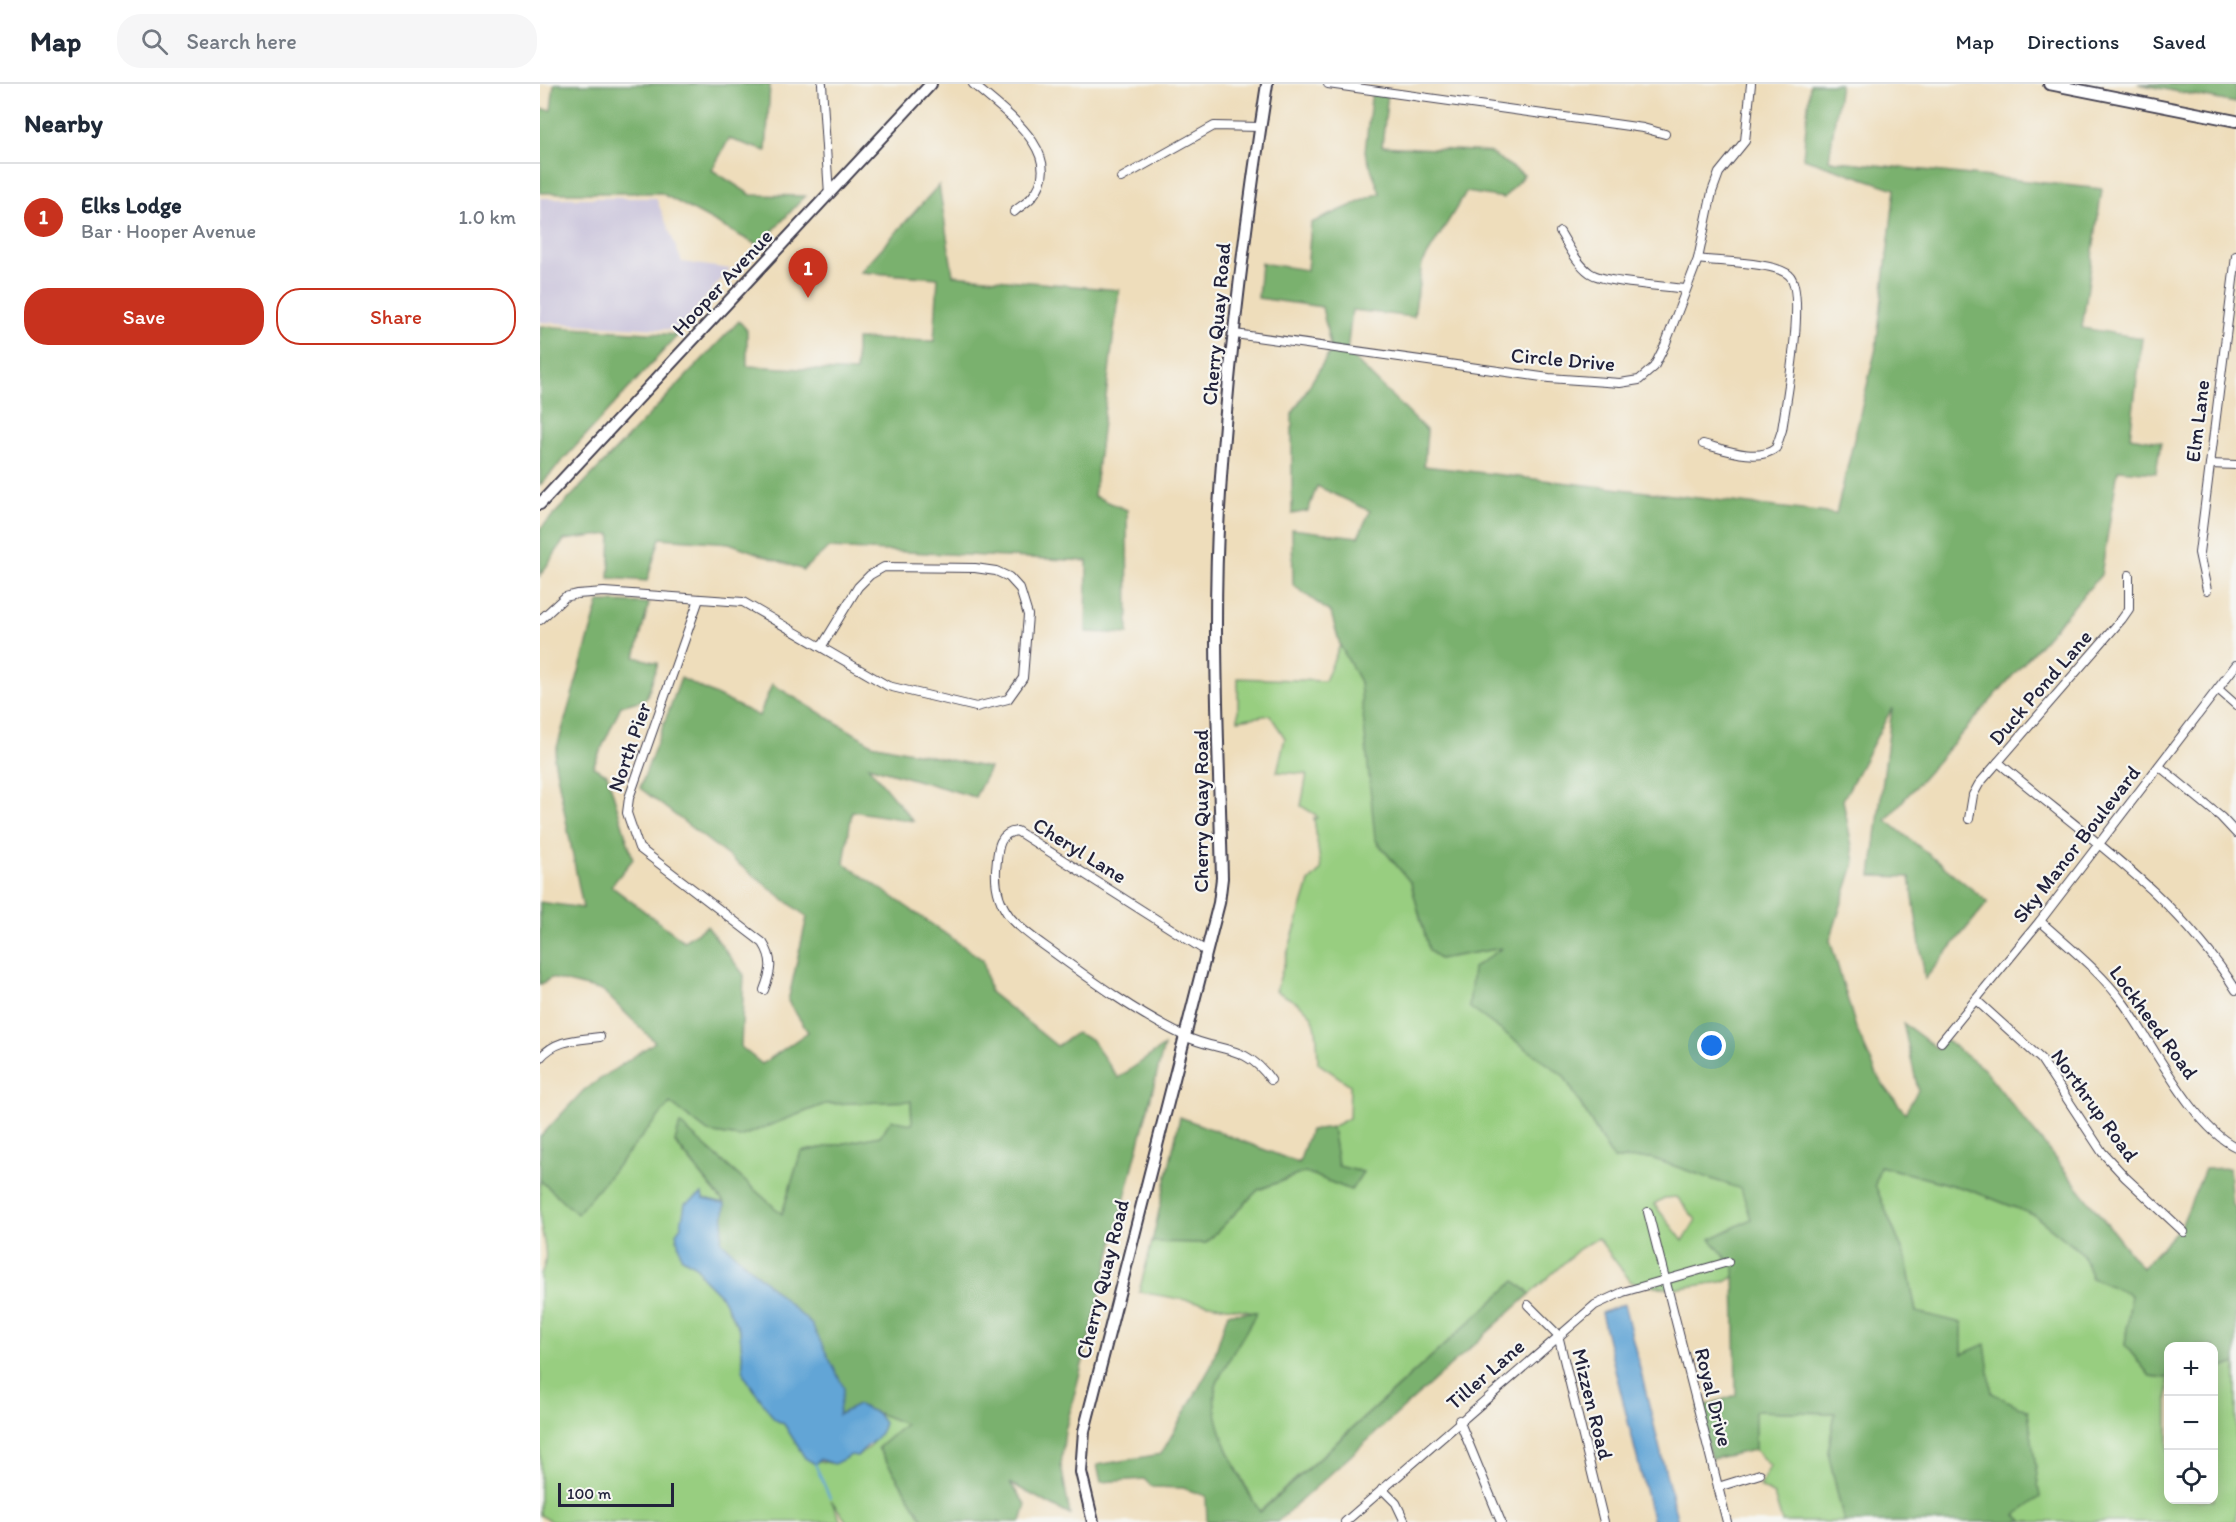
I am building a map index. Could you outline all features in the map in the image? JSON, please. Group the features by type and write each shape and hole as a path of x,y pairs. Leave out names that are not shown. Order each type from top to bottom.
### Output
{"street":[{"path":"822,84 829,195"},
{"name":"Hooper Avenue","path":"540,504 931,84"},
{"path":"973,84 1033,139 1042,163 1040,184 1032,198 1014,212"},
{"name":"Cherry Quay Road","path":"1093,1522 1081,1472 1084,1431 1185,1036 1222,878 1218,654 1219,522 1246,219 1267,84"},
{"path":"1328,84 1631,126 1665,134"},
{"name":"Circle Drive","path":"1235,334 1549,378 1620,383 1639,380 1654,367 1698,260 1712,192 1719,173 1745,141 1751,84"},
{"path":"2049,84 2236,121"},
{"path":"1121,178 1214,126 1260,127"},
{"path":"1560,232 1576,258 1590,273 1608,279 1686,289"},
{"name":"Elm Lane","path":"2207,590 2199,553 2233,305 2236,256"},
{"path":"1698,260 1776,268 1789,274 1794,283 1798,307 1782,430 1776,448 1771,453 1761,454 1734,452 1703,444"},
{"path":"2210,464 2236,465"},
{"path":"541,617 565,597 577,594 604,592 743,602 888,686 976,707 1008,699 1023,678 1028,615 1020,589 1009,577 996,571 975,568 884,567 870,575 858,587 822,646"},
{"name":"Duck Pond Lane","path":"1969,819 1973,795 1998,762 2122,619 2128,609 2129,574"},
{"name":"North Pier","path":"699,599 629,798 627,813 639,848 764,944 770,954 772,969 764,990"},
{"name":"Sky Manor Boulevard","path":"1941,1042 2040,921 2236,665"},
{"path":"2218,689 2236,705"},
{"path":"1998,762 2130,867 2174,909 2205,945 2236,990"},
{"path":"2159,766 2221,817 2236,833"},
{"name":"Cheryl Lane","path":"1185,1036 1072,966 1024,931 1010,917 1001,903 996,876 999,845 1003,837 1009,831 1017,831 1206,951"},
{"name":"Lockheed Road","path":"2040,921 2106,982 2124,1004 2194,1108 2212,1129 2236,1147"},
{"name":"Northrup Road","path":"1976,1000 2041,1059 2102,1152 2125,1177 2184,1232"},
{"path":"1185,1036 1239,1051 1259,1064 1270,1080"},
{"path":"540,1058 547,1050 563,1041 600,1037"},
{"path":"1648,1212 1666,1281"},
{"name":"Tiller Lane","path":"1345,1522 1459,1420 1595,1305 1623,1292 1728,1262"},
{"name":"Royal Drive","path":"1666,1281 1727,1522"},
{"name":"Mizzen Road","path":"1528,1305 1558,1335 1604,1522"},
{"path":"1459,1420 1501,1522"},
{"path":"1718,1487 1760,1474"},
{"path":"1382,1489 1396,1503 1405,1522"}],"shaded area":[{"path":"540,198 656,198 682,262 730,269 678,330 540,322"}],"green space":[{"path":"554,84 770,84 766,151 729,139 712,170 751,195 805,196 759,246 661,193 540,193 540,109 551,110"},
{"path":"1810,84 1840,84 1829,160 2102,189 2082,328 2142,338 2130,437 2161,442 2156,473 2118,470 2101,575 1886,820 1988,902 1925,979 1910,877 1871,876 1892,708 1843,800 1855,862 1830,940 1856,1028 1879,1079 1905,1113 1918,1090 1903,1023 1938,1049 1941,1042 1946,1040 1984,1069 2142,1268 2181,1226 2205,1169 2229,1168 2232,1205 2236,1208 2236,1363 2218,1370 2218,1342 2164,1342 2164,1378 2150,1376 2125,1345 2131,1295 2092,1278 2082,1253 2034,1215 1970,1190 1880,1166 1875,1185 1906,1259 1916,1312 1962,1323 1962,1354 1985,1344 1992,1393 2028,1411 2040,1497 2016,1515 2023,1522 1844,1522 1828,1452 1835,1413 1755,1411 1755,1450 1711,1459 1698,1408 1736,1395 1734,1267 1710,1239 1751,1219 1741,1189 1651,1158 1613,1159 1564,1076 1469,1007 1473,968 1502,948 1439,959 1429,950 1411,883 1375,839 1360,682 1340,645 1331,613 1293,585 1292,529 1358,537 1370,511 1317,486 1308,511 1292,514 1292,414 1331,350 1322,307 1258,298 1261,263 1307,270 1311,223 1380,193 1365,152 1372,90 1388,93 1382,146 1489,152 1524,175 1504,198 1466,192 1422,264 1414,317 1352,310 1347,352 1427,431 1424,466 1836,514 1876,348 1895,189 1803,158"},
{"path":"2138,84 2236,84 2236,103"},
{"path":"939,185 953,275 1119,290 1094,496 1127,510 1128,634 1086,632 1087,561 828,548 803,570 729,543 660,538 647,581 609,578 611,534 564,540 540,576 540,529 739,321 747,330 747,366 856,372 856,339 934,341 938,278 860,272"},
{"path":"540,326 678,335 540,485"},
{"path":"599,602 649,603 635,657 658,663 646,699 621,706 593,767 607,774 633,859 611,886 684,941 707,926 744,975 741,1047 762,1064 808,1032 788,1001 807,917 640,788 681,678 759,716 772,684 872,744 990,768 975,797 868,766 913,821 852,811 844,863 983,960 990,992 1057,1046 1076,1033 1091,1039 1118,1078 1164,1046 1065,1431 1061,1465 1070,1515 1010,1483 1026,1505 1021,1522 925,1522 878,1448 905,1424 858,1405 838,1415 812,1325 721,1241 725,1204 675,1142 680,1124 782,1214 801,1152 880,1136 891,1120 912,1124 911,1101 825,1104 739,1137 708,1132 670,1103 577,1214 540,1180 540,1137 584,1090 655,1042 603,991 551,978 540,985 540,902 583,908 554,758"},
{"path":"1340,645 1360,682 1377,842 1411,883 1429,950 1439,959 1503,948 1470,1007 1564,1076 1613,1159 1651,1158 1720,1182 1853,1206 1727,1281 1673,1289 1631,1282 1598,1238 1579,1249 1530,1294 1515,1281 1259,1512 1221,1433 1214,1400 1219,1378 1256,1312 1139,1292 1152,1242 1206,1243 1258,1190 1305,1172 1351,1190 1363,1172 1338,1166 1332,1127 1349,1118 1350,1085 1318,1063 1317,1035 1308,1011 1276,991 1309,882 1321,870 1314,818 1317,818 1301,806 1307,774 1277,772 1285,738 1270,715 1238,720 1238,678 1325,681","holes":["1677,1197 1696,1220 1683,1241 1654,1204 1664,1198"]},
{"path":"911,1101 912,1124 880,1136 801,1152 782,1214 680,1124 675,1143 725,1204 703,1199 702,1195 681,1257 697,1267 702,1277 722,1297 740,1331 744,1375 774,1419 784,1424 805,1458 834,1464 851,1455 857,1456 870,1447 883,1423 877,1413 906,1424 878,1448 925,1522 847,1522 831,1500 841,1522 552,1522 540,1515 540,1274 546,1254 540,1218 540,1180 577,1213 670,1103 708,1132 739,1137 825,1104"},
{"path":"1180,1117 1299,1163 1310,1130 1332,1127 1338,1166 1363,1172 1351,1190 1305,1172 1258,1190 1206,1243 1152,1242"},
{"path":"1880,1166 1970,1190 2034,1215 2082,1253 2092,1278 2131,1295 2125,1345 2150,1376 2164,1378 2164,1504 2218,1504 2218,1370 2236,1363 2236,1522 2023,1522 2015,1515 2040,1497 1992,1393 1961,1355 1962,1323 1916,1312 1906,1259 1875,1185"},
{"path":"1515,1281 1530,1294 1277,1522 1207,1522 1206,1496 1183,1488 1152,1487 1144,1479 1101,1482 1097,1465 1161,1454 1211,1366 1228,1313 1257,1312 1219,1378 1215,1399 1221,1433 1228,1451 1260,1512"},
{"path":"1754,1411 1835,1413 1828,1452 1844,1522 1782,1522 1774,1495 1760,1487 1770,1466 1755,1450"}],"water":[{"path":"702,1194 703,1199 725,1204 721,1241 812,1325 844,1388 838,1415 858,1405 877,1413 884,1423 876,1438 857,1456 851,1455 834,1464 820,1459 815,1464 805,1458 784,1424 774,1419 744,1375 740,1331 722,1297 702,1277 697,1267 681,1257 676,1233 681,1226 685,1204"},
{"path":"1624,1304 1678,1522 1653,1522 1601,1313"}],"waterway":[{"path":"815,1464 830,1498"}],"place":[{"name":"Elks Lodge","path":"808,298"}]}
